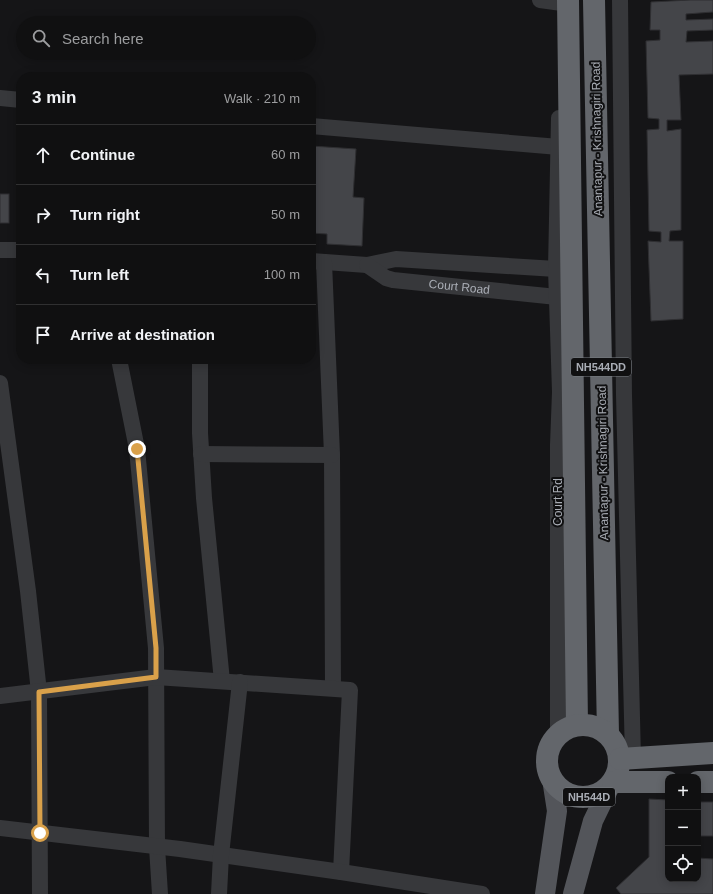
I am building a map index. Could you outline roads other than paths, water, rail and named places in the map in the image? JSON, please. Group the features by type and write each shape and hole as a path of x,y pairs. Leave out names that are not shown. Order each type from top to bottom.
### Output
{"highway":[{"name":"Anantapur - Krishnagiri Road","path":"594,0 608,734 615,743 618,751 626,759"},
{"name":"NH544DD","path":"564,1 577,725"},
{"path":"558,735 567,728 577,725 588,725 599,728 608,734"},
{"name":"NH544D","path":"558,735 551,744 547,755 547,768 558,788 568,794 579,797 590,797 601,793 611,784 626,759"},
{"path":"626,759 713,753"},
{"name":"NH544D","path":"611,784 665,782"},
{"path":"701,782 713,782"}],"main road":[{"path":"545,894 557,811 552,779"},
{"path":"574,894 593,821 611,784"}],"street":[{"path":"540,0 564,1"},
{"path":"620,0 626,759"},
{"name":"Court Rd","path":"558,735 558,445 560,392 556,268 564,1"},
{"path":"0,98 16,100"},
{"path":"316,126 559,147"},
{"path":"0,250 16,250"},
{"name":"Court Road","path":"318,262 367,265 396,259 556,268"},
{"path":"318,262 332,455 333,688"},
{"name":"Court Road","path":"367,265 386,278 393,280 557,297"},
{"path":"120,364 137,449 156,648 157,847 160,894"},
{"path":"200,364 200,434 204,498 222,681"},
{"path":"0,383 27,584 39,692 40,894"},
{"path":"201,454 332,455"},
{"path":"0,696 156,677 350,690 341,872"},
{"path":"219,894 221,855 240,682"},
{"path":"0,828 221,855 482,894"}]}
